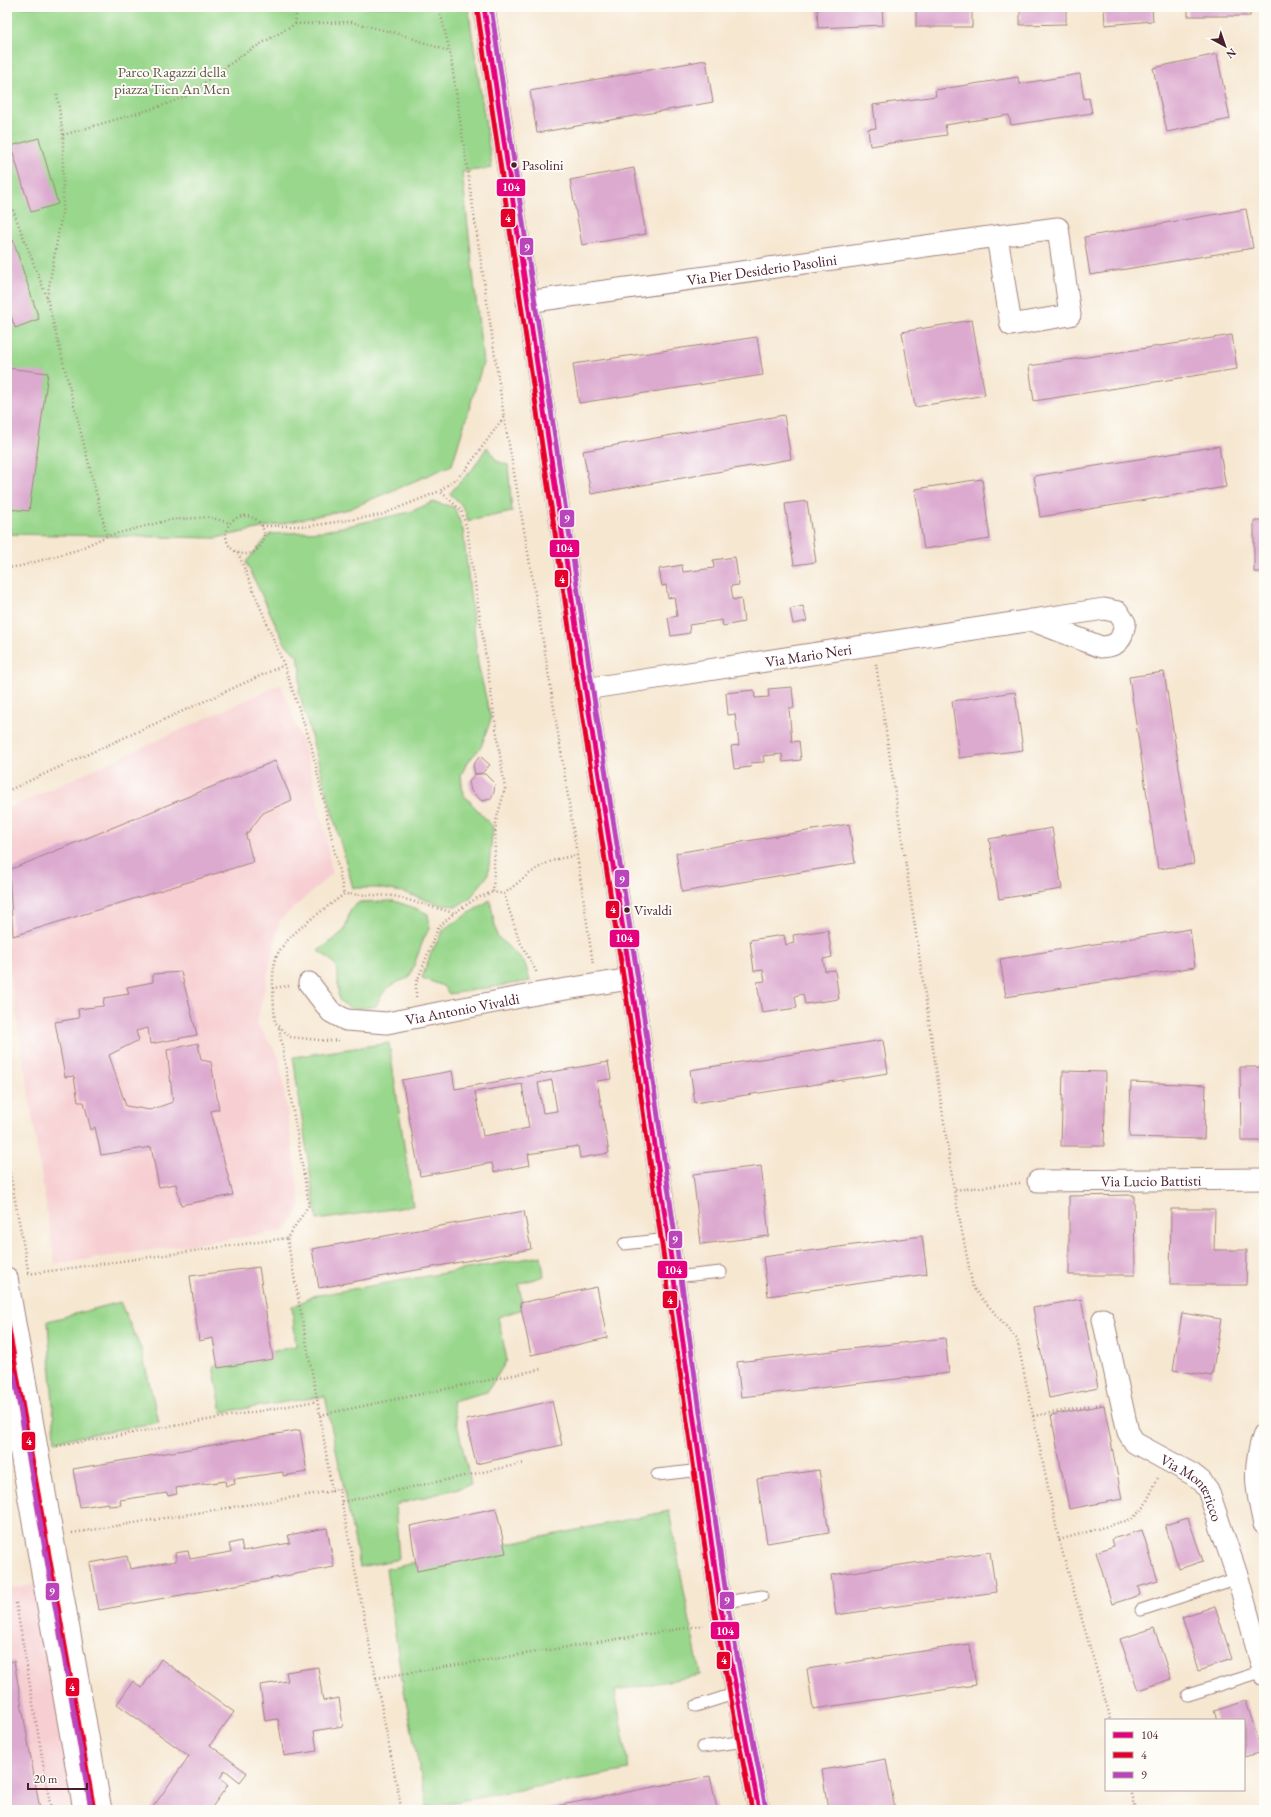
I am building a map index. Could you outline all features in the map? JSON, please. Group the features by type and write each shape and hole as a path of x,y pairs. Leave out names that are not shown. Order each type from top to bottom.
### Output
{"street":[{"path":"484,7 585,689 630,979 720,1603 759,1810"},
{"name":"Via Pier Desiderio Pasolini","path":"527,302 997,236 1058,228 1070,315 1011,325 997,236"},
{"name":"Via Mario Neri","path":"585,689 1031,620"},
{"name":"Via Antonio Vivaldi","path":"309,983 331,1012 346,1020 387,1023 542,993 630,979"},
{"name":"Via Lucio Battisti","path":"1038,1181 1264,1180"},
{"path":"8,1285 55,1597 63,1641 101,1810"},
{"name":"Via Montericco","path":"1103,1319 1128,1432 1131,1438 1135,1443 1192,1474 1201,1481 1208,1490 1238,1578 1264,1672"},
{"path":"7,1375 55,1597"},
{"path":"1264,1434 1255,1468 1257,1497 1264,1524"},
{"path":"63,1641 84,1810"}],"lane":[{"path":"624,1244 668,1239"},
{"path":"674,1277 722,1272"},
{"path":"657,1475 702,1470"},
{"path":"1141,1610 1238,1578"},
{"path":"720,1603 762,1596"},
{"path":"1188,1695 1264,1672"},
{"path":"696,1706 737,1692"},
{"path":"702,1747 746,1740"}],"path":[{"path":"295,24 297,7"},
{"path":"439,7 450,52 504,417 524,523 596,984"},
{"path":"63,136 155,108 185,97 245,53 295,24 351,22 403,35 450,52"},
{"path":"47,298 62,207 63,136 57,94"},
{"path":"7,195 47,298 107,536"},
{"path":"262,526 263,539 261,545 253,553 238,553 233,550 226,541 226,530 230,523 235,519 246,516 252,518 262,526 310,526 381,515 440,491 464,472 504,417"},
{"path":"440,491 461,510 467,529 505,789 496,821 493,892"},
{"path":"7,568 21,566 77,550 107,536 169,520 209,517 230,523"},
{"path":"238,553 284,665 311,744 344,894"},
{"path":"876,659 954,1190 972,1288 1017,1339 1059,1540 1111,1719"},
{"path":"7,791 284,665"},
{"path":"417,1017 416,984 438,928 454,913 477,898 493,892 504,894 545,865 553,861 577,855"},
{"path":"332,1490 320,1415 287,1238 309,1205 280,1029 275,1022 272,988 276,956 292,936 344,894 394,896 454,913"},
{"path":"504,894 520,940 537,974 542,993"},
{"path":"275,1022 290,1037 329,1041 344,1039"},
{"path":"7,1157 30,1280"},
{"path":"954,1190 1038,1181"},
{"path":"28,1274 287,1238"},
{"path":"320,1415 542,1369"},
{"path":"1033,1416 1121,1400"},
{"path":"51,1447 317,1402"},
{"path":"1059,1540 1132,1519 1140,1514 1166,1460"},
{"path":"342,1502 525,1463"},
{"path":"66,1534 339,1488 401,1807 405,1810"},
{"path":"16,1603 50,1810"},
{"path":"376,1678 709,1624"},
{"path":"1131,1791 1136,1810"}],"shaded area":[{"path":"281,684 308,759 327,841 332,874 280,920 257,1023 279,1057 301,1207 284,1231 55,1264 7,954 7,809"},
{"path":"44,1583 81,1810 7,1810 7,1589"}],"green space":[{"name":"Parco Ragazzi della piazza Tien An Men","path":"7,7 468,7 492,168 462,172 483,363 452,465 349,509 216,538 7,534"},
{"path":"487,447 497,461 508,465 512,512 468,521 462,506 450,494 472,470"},
{"path":"433,502 454,507 463,530 478,664 491,719 481,747 467,763 461,775 463,794 493,827 488,875 470,898 457,906 441,905 402,892 378,888 353,888 299,692 301,669 297,656 284,642 246,562 270,534 324,531 410,512"},
{"path":"490,900 497,936 525,963 530,981 449,994 443,986 422,978 431,953 444,929"},
{"path":"394,901 428,914 430,928 424,938 409,978 397,982 385,991 376,1006 360,1009 352,1008 339,1000 338,972 336,967 333,962 318,951 344,931 351,908 360,902"},
{"path":"389,1043 413,1206 317,1220 293,1057"},
{"path":"541,1256 544,1276 519,1284 523,1309 498,1317 507,1360 487,1392 452,1401 471,1485 395,1505 399,1559 360,1567 325,1396 222,1412 213,1366 296,1346 292,1307 313,1296"},
{"path":"120,1302 141,1349 159,1422 55,1441 48,1321"},
{"path":"669,1511 700,1675 615,1691 629,1770 427,1807 401,1675 386,1569"}],"building":[{"path":"540,7 561,7 561,8 540,11"},
{"path":"817,7 882,7 883,25 818,28"},
{"path":"916,7 972,7 972,27 916,27"},
{"path":"1020,7 1066,7 1066,24 1020,25"},
{"path":"1104,7 1152,7 1153,21 1105,25"},
{"path":"1188,7 1250,7 1250,16 1188,16"},
{"path":"1217,54 1230,119 1167,132 1153,68"},
{"path":"706,60 713,102 537,133 530,91"},
{"path":"1080,74 1084,99 1089,98 1092,113 1011,125 1009,115 945,125 947,135 870,146 868,129 876,128 873,105 936,96 935,90 1018,77 1019,84"},
{"path":"39,138 58,204 31,212 11,146"},
{"path":"634,168 646,234 582,245 570,180"},
{"path":"1246,209 1253,248 1090,275 1084,237"},
{"path":"13,240 39,319 15,328 7,304 7,242"},
{"path":"972,320 985,395 915,407 902,332"},
{"path":"1232,335 1237,369 1034,401 1029,366"},
{"path":"757,337 763,375 579,403 573,364"},
{"path":"7,368 48,373 29,511 7,509"},
{"path":"784,415 791,459 591,494 583,451"},
{"path":"1219,446 1226,487 1040,517 1034,476"},
{"path":"982,479 990,539 924,549 915,489"},
{"path":"807,501 816,562 794,565 785,504"},
{"path":"1254,521 1264,521 1264,572 1254,572"},
{"path":"735,557 739,585 731,586 733,600 741,598 744,622 723,626 722,620 689,625 690,633 671,636 668,618 677,616 674,597 668,598 666,585 662,586 659,569 682,565 683,572 714,568 713,560"},
{"path":"803,606 807,621 793,624 790,609"},
{"path":"1164,672 1194,864 1158,869 1129,677"},
{"path":"792,687 794,708 789,708 792,742 799,741 801,760 783,762 782,754 763,756 764,762 750,763 751,767 734,769 731,746 739,745 735,714 728,715 726,693 754,690 755,698 769,697 768,689"},
{"path":"1015,692 1023,750 959,758 952,701"},
{"path":"480,756 490,765 482,773 475,774 473,765"},
{"path":"275,761 292,800 263,813 246,835 253,862 13,936 9,870"},
{"path":"475,774 485,774 495,784 491,799 482,801 471,791 469,782"},
{"path":"849,824 855,863 682,892 676,853"},
{"path":"1052,828 1062,889 999,899 989,839"},
{"path":"1190,929 1195,967 1006,997 1000,959"},
{"path":"828,930 832,957 823,959 825,971 835,970 839,999 805,1004 803,994 795,996 797,1008 762,1013 757,982 765,981 763,970 754,971 750,940 784,935 786,945 794,943 793,935"},
{"path":"181,972 197,1035 150,1044 148,1028 136,1031 139,1040 109,1055 126,1106 150,1110 173,1102 167,1050 198,1043 201,1060 211,1062 219,1109 211,1111 233,1195 181,1205 176,1184 159,1187 151,1147 101,1155 95,1127 91,1130 84,1102 78,1102 74,1076 65,1077 55,1022 79,1018 78,1009 103,1006 104,998 129,994 127,987 153,982 153,974"},
{"path":"883,1040 888,1073 695,1103 690,1070"},
{"path":"608,1062 611,1079 597,1081 609,1153 580,1158 578,1146 528,1154 530,1165 494,1172 492,1163 420,1176 402,1080 452,1071 455,1089","holes":["552,1080 557,1111 543,1113 538,1083","522,1084 529,1128 483,1136 475,1092"]},
{"path":"1240,1067 1264,1067 1264,1141 1241,1141"},
{"path":"1063,1071 1106,1072 1104,1146 1061,1146"},
{"path":"1131,1082 1206,1085 1204,1139 1129,1137"},
{"path":"761,1166 769,1236 701,1244 693,1174"},
{"path":"1134,1195 1135,1275 1069,1275 1069,1196"},
{"path":"1171,1209 1215,1209 1214,1250 1247,1250 1246,1285 1170,1285"},
{"path":"524,1211 531,1249 319,1288 312,1249"},
{"path":"922,1236 927,1274 768,1296 763,1257"},
{"path":"259,1267 273,1359 218,1368 213,1338 199,1341 190,1276"},
{"path":"597,1287 607,1338 531,1355 520,1303"},
{"path":"1081,1299 1098,1388 1049,1398 1033,1308"},
{"path":"1182,1313 1221,1319 1212,1376 1173,1370"},
{"path":"945,1338 949,1373 741,1397 737,1362"},
{"path":"552,1401 562,1445 476,1464 466,1420"},
{"path":"1104,1405 1122,1499 1069,1509 1051,1415"},
{"path":"300,1430 307,1472 283,1476 283,1472 234,1479 235,1484 226,1486 225,1481 176,1488 177,1494 168,1496 167,1493 120,1500 121,1505 109,1506 109,1503 80,1507 73,1469"},
{"path":"819,1470 829,1533 767,1543 757,1479"},
{"path":"496,1508 506,1553 417,1571 410,1526"},
{"path":"1188,1518 1203,1561 1179,1569 1165,1525"},
{"path":"327,1528 334,1567 99,1610 90,1563 127,1556 130,1569 176,1561 175,1553 188,1551 190,1559 231,1552 229,1544 241,1541 243,1551 290,1543 288,1535"},
{"path":"1142,1530 1158,1581 1138,1587 1140,1595 1112,1604 1096,1552 1114,1546 1112,1539"},
{"path":"990,1552 996,1592 836,1615 831,1575"},
{"path":"1215,1606 1232,1659 1199,1670 1182,1617"},
{"path":"1154,1628 1171,1679 1138,1690 1120,1639"},
{"path":"969,1644 976,1685 813,1709 807,1669"},
{"path":"161,1659 234,1712 210,1745 247,1773 240,1782 225,1770 220,1778 228,1785 210,1810 151,1810 189,1756 117,1704 133,1681 142,1688"},
{"path":"14,1661 40,1810 7,1810 7,1662"},
{"path":"318,1667 323,1701 339,1698 343,1726 314,1731 317,1751 284,1756 278,1719 265,1721 260,1685 288,1681 286,1672"},
{"path":"1246,1701 1262,1752 1245,1757 1245,1719 1217,1719 1214,1711"},
{"path":"886,1759 895,1810 828,1810 822,1770"},
{"path":"710,1776 717,1809 541,1810 541,1809"}],"transit line":[{"name":"104","path":"484,7 582,667 637,1019 720,1603 759,1810"},
{"name":"9","path":"491,7 589,666 644,1018 727,1602 766,1809"},
{"name":"4","path":"477,8 575,668 630,1020 713,1604 752,1810"},
{"name":"4","path":"7,1318 94,1810"},
{"name":"9","path":"14,1374 91,1809"}],"place":[{"name":"Pasolini","path":"514,165"},
{"name":"Vivaldi","path":"627,910"}]}
